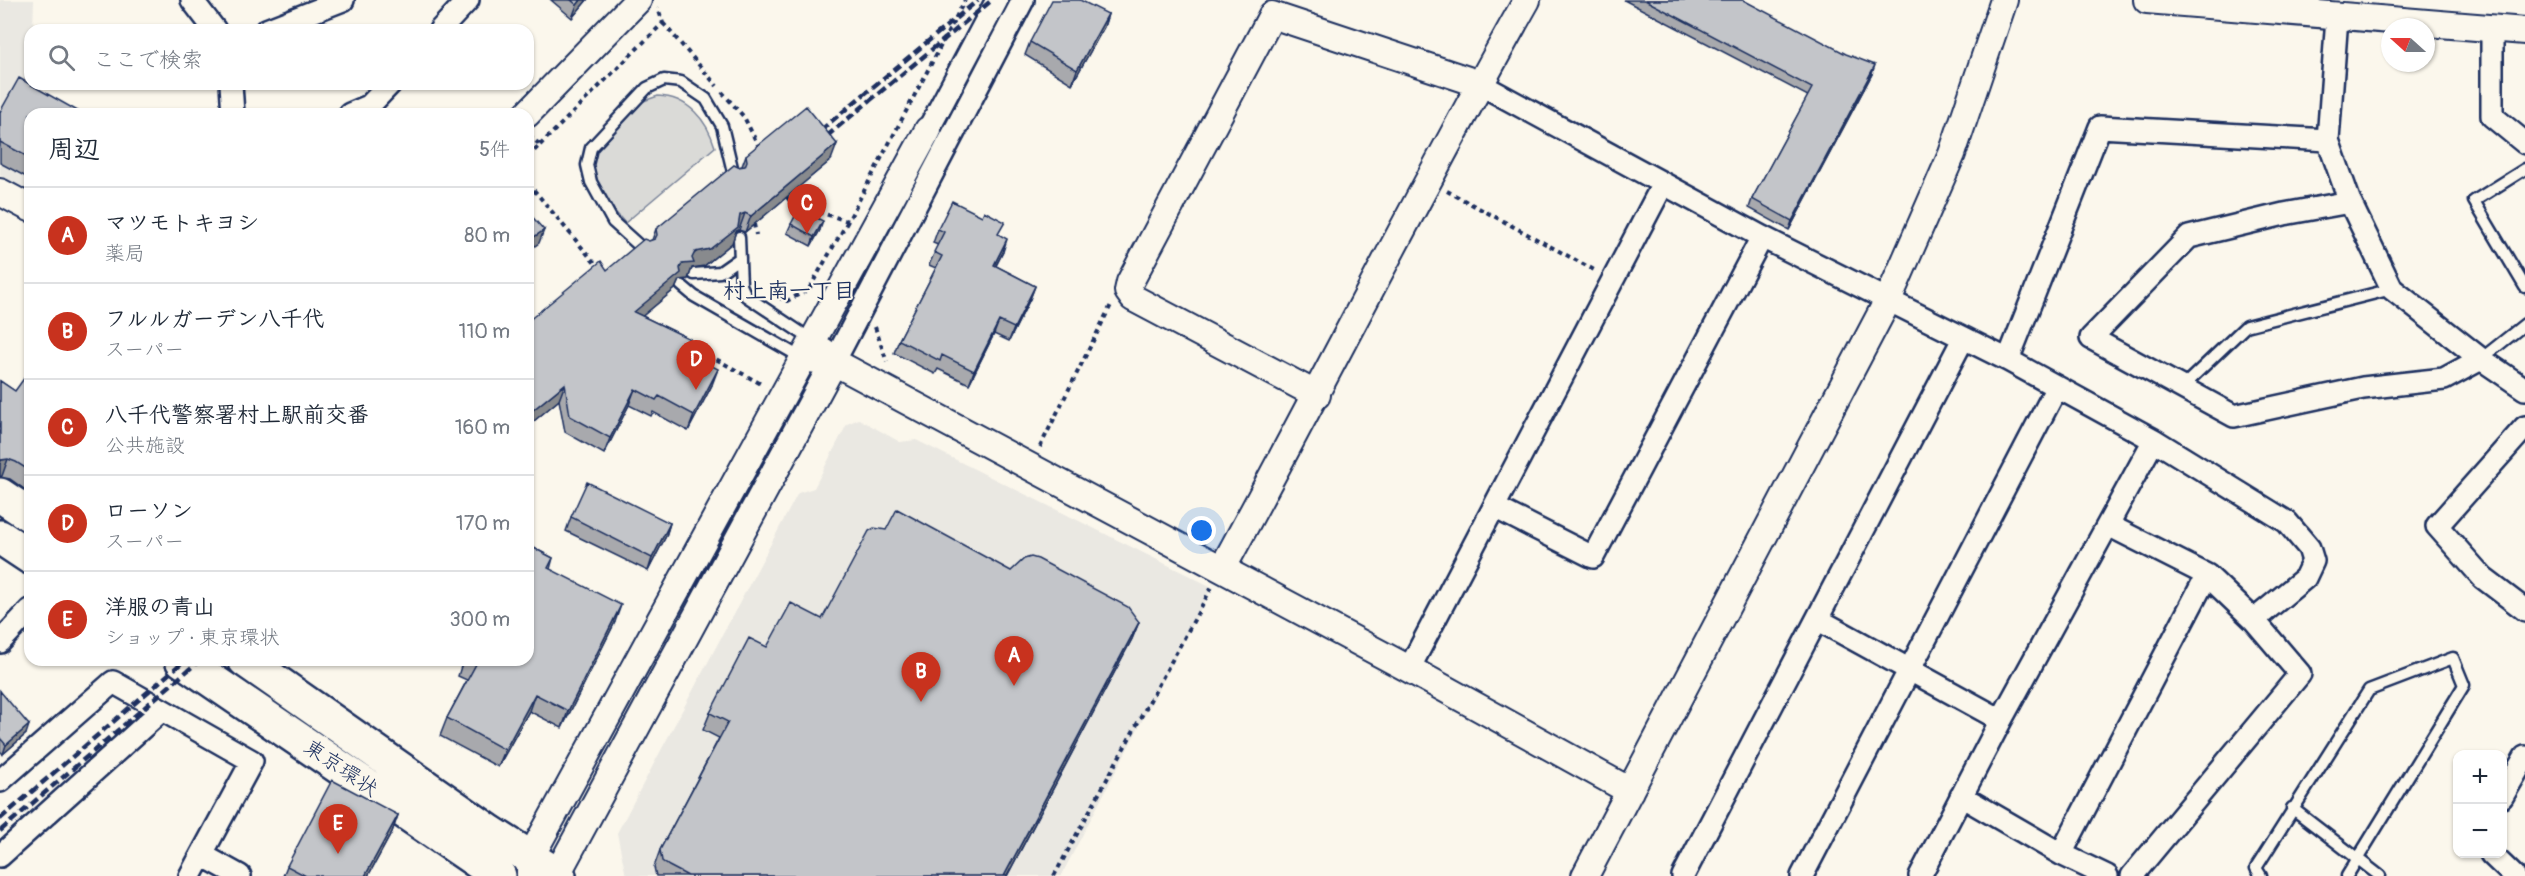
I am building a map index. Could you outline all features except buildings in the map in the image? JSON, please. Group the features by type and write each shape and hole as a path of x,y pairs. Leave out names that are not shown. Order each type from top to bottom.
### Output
{"highway":[{"path":"0,495 24,511"},
{"path":"0,537 24,554"},
{"name":"東京環状","path":"191,666 500,876"},
{"name":"東京環状","path":"254,666 546,872"}],"street":[{"path":"192,0 210,24"},
{"path":"281,24 343,0"},
{"path":"533,108 638,0"},
{"path":"546,872 807,349 997,0"},
{"path":"546,872 834,362 1023,0"},
{"path":"1222,569 1527,0"},
{"path":"1585,876 1888,300 1952,154 2004,0"},
{"path":"2147,0 2525,31"},
{"path":"444,24 459,3"},
{"path":"1317,395 1133,298 1128,291 1130,282 1272,15 1480,84 1762,237 2008,360 2154,440 2287,522 2309,548 2313,561 2305,578 2254,620"},
{"path":"2337,17 2328,140 2350,202 2392,289 2481,359 2525,389"},
{"path":"2492,28 2492,116 2525,143"},
{"path":"231,90 233,108"},
{"path":"364,108 384,90"},
{"path":"2008,360 2100,127 2328,140"},
{"path":"1409,669 1663,184"},
{"path":"0,192 24,205"},
{"path":"2350,202 2284,214 2188,237 2091,338 2234,416 2364,388 2444,379 2481,359"},
{"path":"1494,507 1593,556 1762,237"},
{"path":"1683,876 1963,339"},
{"path":"807,349 1035,457 1222,569 1630,791"},
{"path":"1802,876 2057,387"},
{"path":"2525,427 2437,526 2483,578 2525,610"},
{"path":"1920,876 2001,720 2154,440"},
{"path":"2108,525 2207,575 2254,620 2300,674 2132,876"},
{"path":"2061,854 2207,575"},
{"path":"0,642 24,616"},
{"path":"1817,619 2001,720"},
{"path":"0,781 113,682 252,761 190,876"},
{"path":"0,856 162,710"},
{"path":"2507,789 2525,758"},
{"path":"1961,796 2061,854 2107,876"},
{"path":"202,855 240,876"},
{"path":"2495,858 2514,876"}],"lane":[{"path":"644,250 613,222 591,182 587,165 591,148 647,88 664,80 681,82 706,99 722,126 734,177"},
{"path":"2525,169 2474,201 2525,287"},
{"path":"739,237 741,285 746,296 807,349"},
{"path":"694,274 720,272 741,258"},
{"path":"681,285 694,296 807,349"},
{"path":"2182,387 2246,326 2392,289"},
{"path":"2481,359 2525,324"},
{"path":"2261,876 2256,868 2369,690 2453,658 2464,685 2347,876"},
{"path":"2292,808 2380,876"}],"path":[{"path":"534,151 663,23 658,6 663,0"},
{"path":"771,293 787,302 809,289 848,222 965,0"},
{"path":"534,140 540,145"},
{"path":"1428,181 1613,280"},
{"path":"534,190 602,271"},
{"path":"787,197 792,204 848,222"},
{"path":"754,224 756,246"},
{"path":"1035,457 1111,303 1128,291"},
{"path":"874,323 885,361 896,367"},
{"path":"684,341 764,385"},
{"path":"1030,441 1035,457"},
{"path":"1054,876 1222,569"}],"shaded area":[{"path":"0,0 34,0 33,24 24,24 24,90 30,90 30,108 24,108 24,188 0,175"},
{"path":"658,96 669,97 687,105 695,112 707,128 715,147 625,223 597,191 591,168 597,146 635,104"},
{"path":"859,419 900,442 916,440 1212,587 1061,876 626,876 617,833 798,493 814,488 847,424"}],"railway":[{"path":"810,139 978,0"},
{"path":"816,145 992,0"},
{"path":"0,819 178,666"},
{"path":"0,831 193,666"}],"place":[{"name":"八千代警察署村上駅前交番","path":"807,234"},
{"name":"ローソン","path":"696,390"},
{"name":"マツモトキヨシ","path":"1014,686"},
{"name":"フルルガーデン八千代","path":"921,702"},
{"name":"洋服の青山","path":"338,854"}],"district":[{"name":"村上南一丁目","path":"789,291"}]}
